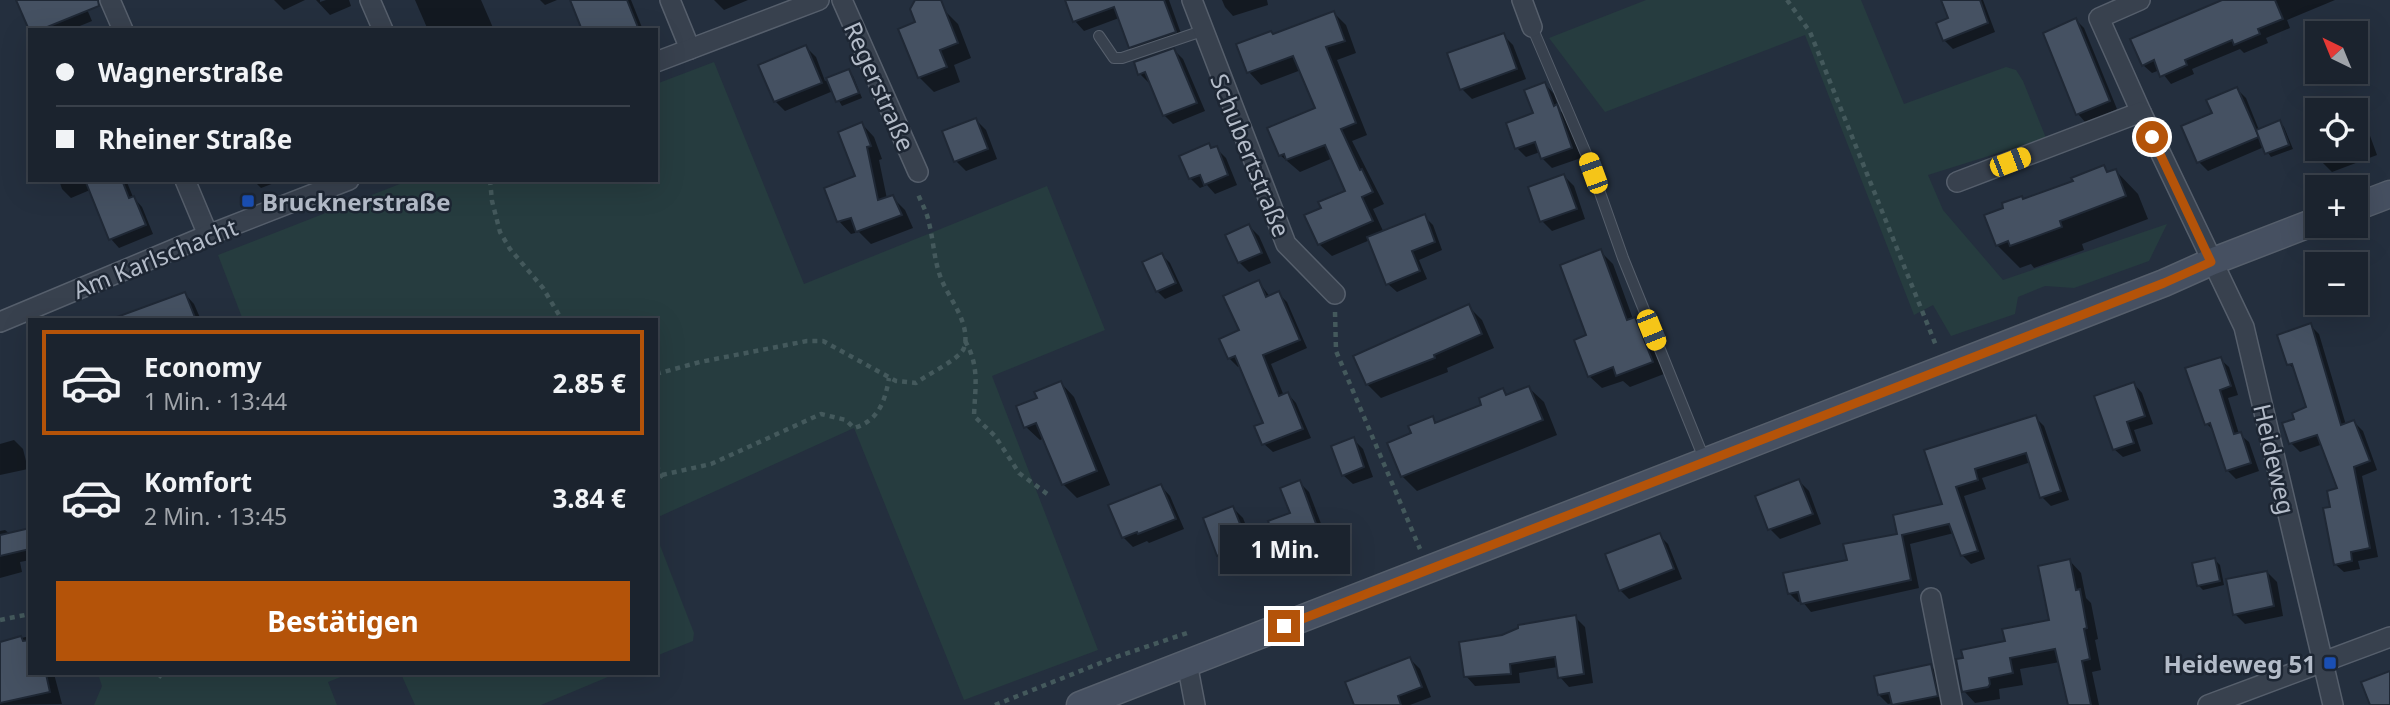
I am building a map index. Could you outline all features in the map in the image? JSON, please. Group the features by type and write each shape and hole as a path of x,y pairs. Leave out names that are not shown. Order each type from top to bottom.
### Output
{"main road":[{"path":"2368,202 2390,194"},
{"path":"1080,705 2305,226"}],"street":[{"path":"110,0 122,28"},
{"path":"370,0 382,28"},
{"path":"670,0 690,49"},
{"path":"658,61 819,0"},
{"name":"Regerstraße","path":"842,0 918,172"},
{"name":"Schubertstraße","path":"1192,0 1286,244 1335,294"},
{"path":"1522,0 1532,27"},
{"path":"2095,9 2140,0"},
{"name":"Heideweg","path":"2095,9 2141,113 2244,327 2333,705"},
{"path":"1957,182 2141,113"},
{"path":"186,182 208,235"},
{"name":"Am Karlschacht","path":"0,322 208,235 344,182"},
{"path":"1931,598 1952,705"},
{"path":"2208,705 2390,637"},
{"path":"1187,663 1195,705"}],"lane":[{"path":"1532,27 1587,156 1623,258 1705,462"},
{"path":"1099,36 1114,58 1122,58 1202,31"}],"path":[{"path":"1787,0 1810,32 1945,368"},
{"path":"658,373 775,346 822,341 896,381 916,383 935,369 958,358 964,347 965,331 935,259 929,220 911,178 918,172"},
{"path":"491,182 492,201 500,232 510,249 543,288 561,318"},
{"path":"1335,294 1336,351 1429,569"},
{"path":"964,341 972,353 977,370 974,416 995,436 1019,473 1050,496"},
{"path":"658,480 662,475 711,464 821,414 846,420 854,428 868,424 886,397 890,378"},
{"path":"658,468 662,475"},
{"path":"0,620 28,614"},
{"path":"159,675 165,680"}],"green space":[{"path":"1646,0 1861,0 1904,104 2006,67 2016,70 2046,138 1928,175 1943,210 2003,280 2167,224 2149,261 2074,288 2045,286 2018,297 2015,314 1951,336 1933,305 1914,315 1805,35 1605,112 1549,38"},
{"path":"714,62 804,284 1047,186 1105,330 992,376 1098,650 964,700 854,428 658,517 658,318 242,318 218,255 405,182 658,182 658,83"},
{"path":"658,540 694,633 693,641 658,655"},
{"path":"98,675 346,675 328,682 337,705 94,705 102,686"},
{"path":"401,675 613,675 541,705 415,705"}],"building":[{"path":"16,0 98,0 99,6 45,28 28,28"},
{"path":"570,0 627,0 638,28 581,28"},
{"path":"915,0 941,0 958,43 940,50 947,67 918,78 898,29 915,22 910,9"},
{"path":"1065,0 1164,0 1176,32 1129,48 1114,7 1073,22"},
{"path":"1941,0 1980,0 1988,23 1943,41 1936,23 1948,18"},
{"path":"2222,0 2275,0 2283,19 2258,29 2260,34 2234,45 2232,40 2185,60 2187,65 2160,77 2154,60 2142,66 2130,39"},
{"path":"1334,11 1345,41 1326,47 1356,123 1341,129 1373,192 1362,197 1373,221 1318,245 1304,215 1321,208 1318,202 1345,191 1325,145 1286,160 1284,154 1279,156 1267,128 1315,108 1293,56 1247,73 1236,44 1271,31 1273,34"},
{"path":"2076,18 2110,101 2076,115 2043,33"},
{"path":"1504,33 1517,69 1460,90 1447,53"},
{"path":"806,45 822,83 774,102 758,65"},
{"path":"1174,48 1197,103 1163,116 1145,72 1138,75 1134,62"},
{"path":"849,69 859,93 836,102 826,78"},
{"path":"1545,82 1554,106 1557,104 1572,148 1541,159 1535,142 1515,149 1506,123 1533,113 1524,90"},
{"path":"2237,87 2259,137 2197,163 2181,126 2212,113 2206,100"},
{"path":"976,118 988,149 954,162 942,131"},
{"path":"2280,120 2289,145 2265,154 2256,130"},
{"path":"862,122 871,146 867,147 878,200 893,195 902,215 856,232 851,218 837,222 824,188 855,176 838,132"},
{"path":"1209,143 1211,148 1217,146 1228,175 1204,185 1200,175 1189,179 1179,156"},
{"path":"2104,165 2107,172 2116,169 2126,196 2060,221 2062,227 2010,246 2008,241 1996,246 1984,215 2003,208 2002,203 2022,196 2023,199 2073,181 2071,178"},
{"path":"1564,174 1577,209 1540,222 1528,187"},
{"path":"86,182 123,182 129,198 134,196 146,225 109,240"},
{"path":"1425,214 1435,242 1412,251 1420,271 1386,285 1367,237"},
{"path":"1249,224 1262,253 1238,263 1225,235"},
{"path":"1601,249 1627,320 1635,317 1653,362 1616,376 1613,367 1588,377 1574,340 1586,335 1560,265"},
{"path":"1162,253 1176,283 1156,292 1142,262"},
{"path":"1259,280 1266,297 1279,291 1300,340 1263,355 1279,396 1288,392 1303,429 1262,445 1254,426 1263,423 1235,356 1228,359 1219,339 1239,330 1223,296"},
{"path":"185,292 195,318 114,318"},
{"path":"1469,304 1482,334 1434,355 1435,358 1366,385 1353,356"},
{"path":"2311,323 2341,425 2354,420 2370,461 2354,467 2370,548 2351,552 2352,561 2334,565 2323,508 2330,507 2327,491 2337,488 2317,435 2289,444 2282,423 2294,419 2292,413 2306,407 2292,364 2287,365 2277,335"},
{"path":"2221,357 2231,386 2220,390 2234,434 2241,432 2251,463 2226,471 2210,423 2205,425 2185,368"},
{"path":"1061,381 1097,471 1062,485 1036,423 1024,428 1016,406 1037,398 1034,392"},
{"path":"2134,382 2145,416 2127,422 2134,443 2113,450 2094,396"},
{"path":"1529,386 1543,420 1401,477 1387,443 1411,433 1408,426 1433,416 1435,423 1481,405 1479,398 1503,388 1506,395"},
{"path":"2036,415 2061,491 2040,498 2026,453 1975,469 1978,480 1956,487 1978,551 1961,556 1949,524 1902,535 1911,580 1801,604 1798,592 1788,594 1783,573 1847,560 1843,544 1897,534 1893,515 1942,504 1924,450"},
{"path":"1354,437 1364,467 1342,476 1331,446"},
{"path":"1799,479 1813,514 1768,530 1755,496"},
{"path":"1300,480 1322,540 1281,555 1268,521 1290,513 1280,488"},
{"path":"1161,484 1176,519 1122,538 1108,505"},
{"path":"1233,506 1248,544 1217,556 1203,518"},
{"path":"28,528 28,549 0,556 0,535"},
{"path":"1660,533 1674,569 1619,591 1605,554"},
{"path":"2215,558 2220,581 2197,586 2192,563"},
{"path":"2070,559 2076,590 2080,589 2087,628 2084,629 2090,659 2082,661 2091,705 2068,705 2055,649 2010,658 2013,673 1989,678 1988,687 1962,692 1956,659 1963,658 1961,650 2005,641 2002,629 2049,620 2038,566"},
{"path":"2267,571 2274,606 2233,615 2226,579"},
{"path":"1576,615 1584,674 1558,678 1555,657 1510,664 1511,674 1464,677 1459,642 1502,635 1518,628 1518,625"},
{"path":"21,636 23,641 28,640 28,675 46,675 50,692 0,703 0,642"},
{"path":"1410,657 1422,687 1398,696 1401,705 1354,705 1345,682"},
{"path":"1931,664 1938,696 1892,705 1889,693 1878,695 1874,676"},
{"path":"2390,671 2390,705 2370,705 2361,682"}],"place":[{"name":"Brucknerstraße","path":"248,201"},
{"name":"Heideweg 51","path":"2330,663"}],"route":[{"path":"1284,626 2164,283 2211,262 2152,137"}]}
